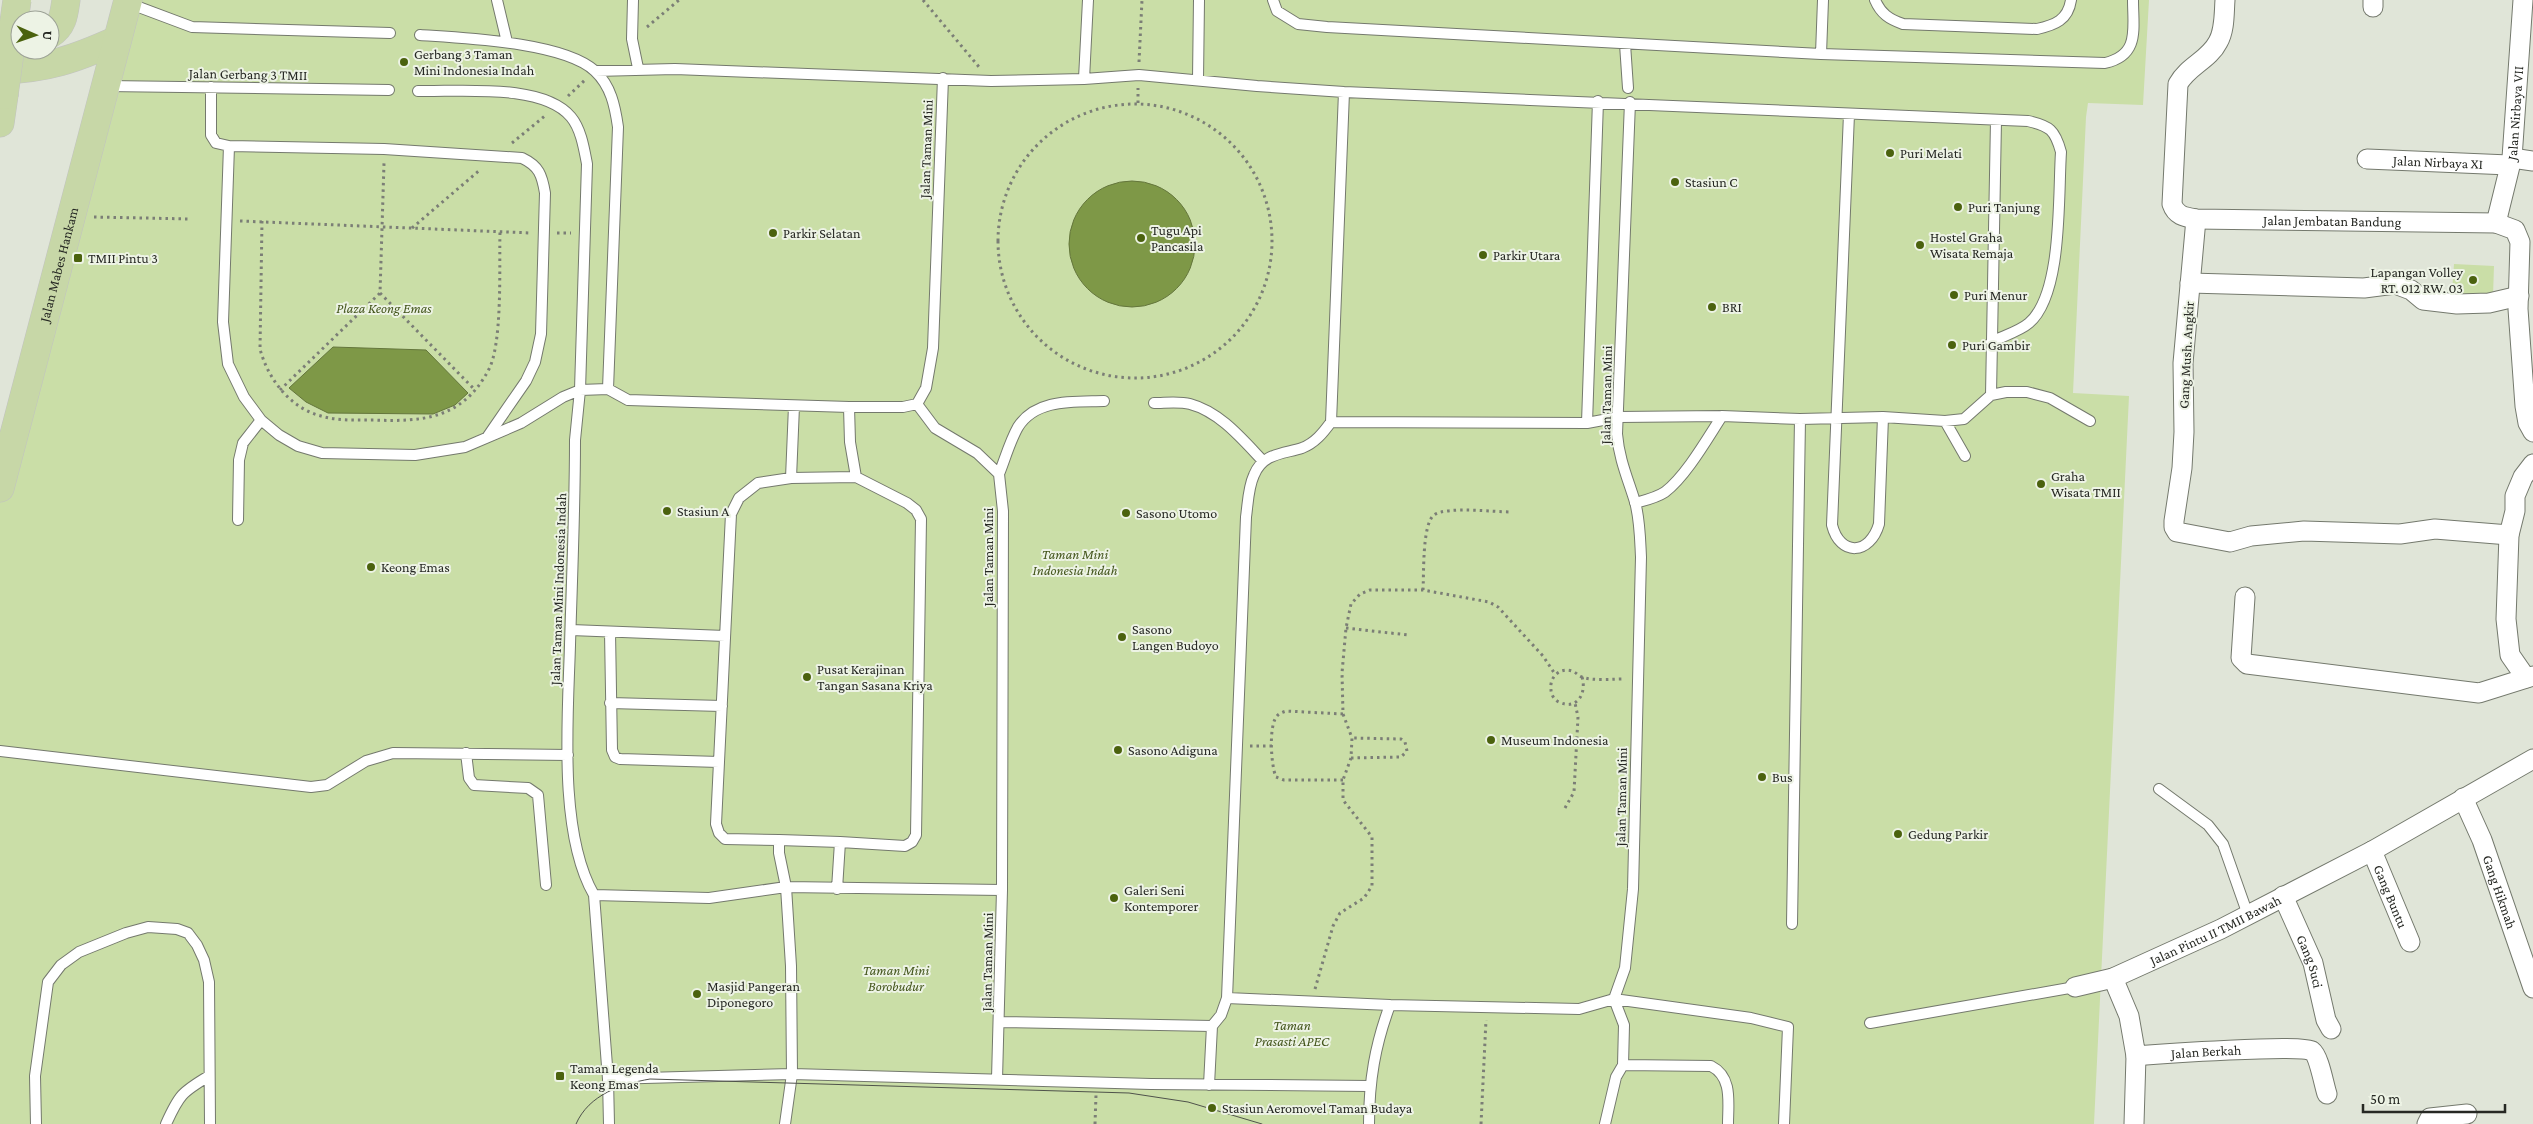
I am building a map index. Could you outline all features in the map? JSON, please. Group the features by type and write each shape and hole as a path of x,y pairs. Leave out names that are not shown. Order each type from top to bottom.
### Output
{"main road":[{"path":"0,123 2,82 18,0"},
{"path":"60,25 66,0"},
{"name":"Jalan Mabes Hankam","path":"0,488 127,1"},
{"path":"2,82 30,69 73,60 117,40"}],"street":[{"name":"Jalan Jembatan Bandung","path":"2225,0 2219,42 2214,50 2183,75 2176,94 2172,204 2174,211 2196,218 2496,223 2515,230 2518,236 2524,305 2525,406 2528,423 2533,432"},
{"name":"Jalan Nirbaya VII","path":"2496,223 2510,162 2523,0"},
{"name":"Jalan Nirbaya XI","path":"2367,160 2533,161"},
{"name":"Gang Mush. Angkir","path":"2196,218 2183,371 2183,446 2174,521 2174,527 2177,532 2230,542 2251,536 2304,531 2400,534 2435,529 2509,535"},
{"path":"2190,283 2364,288 2395,284 2411,290 2423,300 2457,304 2524,305"},
{"path":"2245,597 2241,658 2247,664 2479,693 2529,677 2510,655 2506,619 2509,535 2515,511 2518,486 2533,464"},
{"name":"Jalan Pintu II TMII Bawah","path":"2075,987 2113,978 2248,915 2372,851 2533,760"},
{"name":"Gang Hikmah","path":"2463,798 2482,840 2533,988"},
{"name":"Gang Buntu","path":"2372,851 2410,942"},
{"name":"Gang Suci","path":"2283,896 2313,963 2326,1020 2331,1028"},
{"path":"2113,978 2129,1016 2136,1056 2134,1124"},
{"name":"Jalan Berkah","path":"2136,1056 2267,1048 2308,1049 2316,1056 2327,1094"},
{"path":"2427,1124 2430,1118 2437,1116 2467,1114"}],"lane":[{"path":"497,0 506,42"},
{"path":"633,0 632,40 638,68"},
{"path":"1084,79 1088,0"},
{"path":"1198,79 1199,0"},
{"path":"1273,0 1277,12 1298,24 1821,54 2105,63 2124,56 2130,48 2134,0"},
{"path":"1821,54 1823,0"},
{"path":"1875,0 1879,9 1889,19 1903,24 2037,29 2054,25 2065,18 2072,0"},
{"path":"127,1 192,27 390,33"},
{"path":"420,35 506,42 564,54 595,71 613,97 618,127 608,389"},
{"path":"1625,44 1628,88"},
{"path":"595,71 638,68 991,81 1084,79 1139,74 1256,86 1344,92 1630,102 1849,114 2028,121 2046,124 2057,136 2061,152 2053,273 2046,299 2029,323 1991,342"},
{"name":"Jalan Taman Mini","path":"917,404 926,388 933,348 943,78"},
{"name":"Jalan Gerbang 3 TMII","path":"106,86 389,90"},
{"path":"212,87 211,135 216,143 229,146 384,149 522,158 533,163 542,174 544,183 544,233 541,334 536,362 526,381 487,436"},
{"name":"Jalan Taman Mini Indonesia Indah","path":"418,91 514,93 542,98 559,104 572,118 582,138 587,164 580,390 575,440 568,755 577,857 584,879 594,895 608,1079"},
{"path":"1209,1085 1212,1026 1221,1015 1227,998 1246,517 1254,474 1263,461 1278,453 1303,448 1314,441 1331,422 1344,92"},
{"path":"1587,423 1598,101"},
{"name":"Jalan Taman Mini","path":"1614,999 1625,968 1632,889 1641,557 1639,523 1635,503 1619,455 1630,102"},
{"path":"1849,114 1832,525 1835,537 1843,545 1856,547 1867,545 1875,536 1878,524 1883,417"},
{"path":"1991,395 1996,120"},
{"path":"229,146 224,322 228,364 244,397 261,420 279,436 298,446 322,453 415,455 438,453 465,447 521,423 563,397 580,390 608,389 628,400 849,407 903,407 917,404 935,428 977,453 999,474 1019,426 1035,410 1058,402 1104,401"},
{"path":"1331,422 1587,423 1619,417 1722,416 1800,418 1883,417 1945,421 1964,419 1991,395 2006,392 2027,392 2050,398 2090,421"},
{"path":"1154,403 1188,403 1212,413 1235,432 1263,461"},
{"path":"791,478 794,406"},
{"path":"849,407 850,442 856,477"},
{"path":"1635,503 1666,491 1697,455 1722,416"},
{"path":"1792,924 1800,418"},
{"path":"238,520 239,460 243,443 261,420"},
{"path":"1945,421 1966,456"},
{"name":"Jalan Taman Mini","path":"997,1079 1002,890 1003,511 999,474"},
{"path":"856,477 907,503 916,510 921,518 916,835 905,846 725,839 719,833 716,824 731,514 739,498 758,484 791,478 856,477"},
{"path":"571,630 725,636"},
{"path":"610,632 610,703 612,750 615,757 620,760 719,762"},
{"path":"610,703 722,706"},
{"path":"0,751 311,788 327,785 366,761 393,753 568,755"},
{"path":"466,753 468,778 474,785 528,788 538,795 546,885"},
{"path":"2159,788 2208,825 2223,844 2248,915"},
{"path":"779,840 779,853 786,888 791,966 792,1074 785,1124"},
{"path":"836,889 840,842"},
{"path":"594,895 709,898 786,888 1002,890"},
{"path":"36,1124 35,1076 48,982 61,965 79,952 126,933 148,927 177,929 188,933 197,945 204,960 209,982 210,1124"},
{"name":"Jalan Pintu II TMII Bawah","path":"1870,1023 2075,987"},
{"path":"1227,998 1311,1000 1390,1005 1579,1009 1614,999 1751,1018 1788,1027 1784,1124"},
{"path":"1605,1124 1616,1077 1623,1066 1624,1025 1614,999"},
{"path":"1369,1124 1369,1086 1374,1056 1390,1005"},
{"path":"999,1022 1212,1026"},
{"path":"1623,1066 1711,1066 1718,1069 1727,1088 1728,1124"},
{"path":"609,1124 608,1079 792,1074 1151,1084 1369,1086"},
{"path":"166,1124 177,1099 185,1091 210,1076"}],"path":[{"path":"923,0 991,81"},
{"path":"1138,103 1142,0"},
{"path":"1138,103 1171,108 1201,120 1228,140 1249,165 1264,194 1271,227 1270,260 1258,300 1246,322 1223,346 1195,364 1164,376 1132,379 1099,374 1068,361 1041,342 1020,316 1009,294 998,254 999,221 1007,189 1024,160 1046,135 1074,117 1105,106 1138,103"},
{"path":"280,390 380,293 384,149"},
{"path":"71,217 191,219"},
{"path":"227,220 382,228 584,234"},
{"path":"262,221 260,349 272,379 280,390 301,408 320,416 337,419 416,421 432,418 447,412 474,390 488,371 496,350 500,232"},
{"path":"380,293 474,390"},
{"path":"1423,590 1427,526 1433,515 1444,511 1511,512"},
{"path":"1311,1000 1333,926 1340,913 1364,898 1372,886 1372,837 1343,800 1343,780 1351,758 1352,738 1343,714 1342,674 1346,628 1352,604 1360,594 1370,590 1423,590 1470,596 1494,604 1544,656 1556,674"},
{"path":"1346,628 1408,635"},
{"path":"1582,677 1585,686 1582,696 1575,703 1565,705 1556,701 1551,692 1550,683 1556,674 1564,670 1574,671 1582,677 1638,680"},
{"path":"1565,808 1574,792 1578,717 1575,703"},
{"path":"1343,714 1286,711 1278,715 1272,724 1272,769 1276,777 1284,780 1343,780"},
{"path":"1351,758 1401,757 1407,751 1407,745 1401,739 1352,738"},
{"path":"1237,746 1272,746"},
{"path":"1481,1124 1486,1007"},
{"path":"1095,1124 1097,1082"}],"green space":[{"name":"Taman Mini Indonesia Indah","path":"129,0 2149,0 2143,105 2088,103 2086,117 2073,393 2129,396 2094,1124 0,1124 0,478"},
{"name":"Lapangan Volley RT. 012 RW. 03","path":"2454,264 2494,266 2493,296 2452,293"}],"shaded area":[{"path":"1132,181 1156,185 1177,199 1191,220 1195,244 1191,268 1177,289 1156,303 1132,307 1108,303 1087,289 1073,268 1069,244 1073,220 1087,199 1108,185"},
{"path":"333,347 426,350 468,393 455,405 433,414 328,413 306,402 289,388"}],"tram line":[{"path":"576,1124 589,1105 607,1092 628,1084 650,1079 1129,1093 1188,1102 1262,1124"}],"place":[{"name":"Gerbang 3 Taman Mini Indonesia Indah","path":"404,62"},
{"name":"Puri Melati","path":"1890,153"},
{"name":"Stasiun C","path":"1675,182"},
{"name":"Puri Tanjung","path":"1958,207"},
{"name":"Parkir Selatan","path":"773,233"},
{"name":"Tugu Api Pancasila","path":"1141,238"},
{"name":"Hostel Graha Wisata Remaja","path":"1920,245"},
{"name":"Parkir Utara","path":"1483,255"},
{"name":"TMII Pintu 3","path":"78,258"},
{"name":"Lapangan Volley RT. 012 RW. 03","path":"2473,280"},
{"name":"Puri Menur","path":"1954,295"},
{"name":"BRI","path":"1712,307"},
{"name":"Puri Gambir","path":"1952,345"},
{"name":"Graha Wisata TMII","path":"2041,484"},
{"name":"Stasiun A","path":"667,511"},
{"name":"Sasono Utomo","path":"1126,513"},
{"name":"Keong Emas","path":"371,567"},
{"name":"Sasono Langen Budoyo","path":"1122,637"},
{"name":"Pusat Kerajinan Tangan Sasana Kriya","path":"807,677"},
{"name":"Museum Indonesia","path":"1491,740"},
{"name":"Sasono Adiguna","path":"1118,750"},
{"name":"Bus","path":"1762,777"},
{"name":"Gedung Parkir","path":"1898,834"},
{"name":"Galeri Seni Kontemporer","path":"1114,898"},
{"name":"Masjid Pangeran Diponegoro","path":"697,994"},
{"name":"Taman Legenda Keong Emas","path":"560,1076"},
{"name":"Stasiun Aeromovel Taman Budaya","path":"1212,1108"}],"park label":[{"name":"Plaza Keong Emas","path":"384,308"},
{"name":"Taman Mini Borobudur","path":"896,978"},
{"name":"Taman Prasasti APEC","path":"1292,1034"}]}
